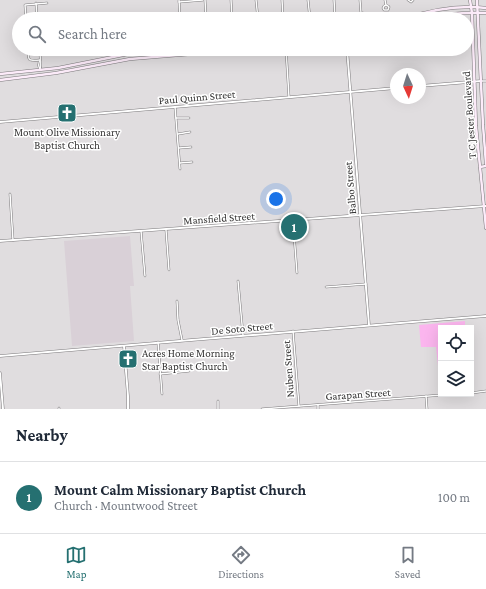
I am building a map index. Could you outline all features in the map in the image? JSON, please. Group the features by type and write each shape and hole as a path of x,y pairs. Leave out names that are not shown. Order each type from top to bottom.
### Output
{"main road":[{"name":"T C Jester Boulevard","path":"470,0 472,12"},
{"name":"T C Jester Boulevard","path":"476,0 478,13 482,125 486,165"},
{"path":"429,12 453,8 486,8"},
{"path":"474,12 486,14"},
{"path":"0,74 58,68 119,56"},
{"path":"0,80 59,73 106,64 164,56"},
{"name":"T C Jester Boulevard","path":"473,56 476,126 486,228"},
{"path":"105,59 106,64"},
{"path":"20,72 20,78"},
{"path":"476,126 482,125"},
{"path":"480,166 486,165"}],"street":[{"path":"180,12 179,1 204,0 205,12"},
{"path":"231,0 232,12"},
{"path":"256,0 257,12"},
{"path":"282,0 283,12"},
{"path":"308,0 309,12"},
{"path":"334,0 335,12"},
{"path":"360,0 361,12"},
{"path":"386,0 386,5"},
{"path":"408,0 411,2 413,0"},
{"path":"26,12 26,5 47,3"},
{"path":"36,4 37,12"},
{"path":"28,56 31,61 40,60"},
{"path":"40,56 40,70"},
{"path":"286,56 289,98"},
{"name":"Balbo Street","path":"347,56 369,325"},
{"path":"426,86 486,81"},
{"name":"Paul Quinn Street","path":"0,122 390,89"},
{"path":"176,107 180,170"},
{"path":"176,118 189,118"},
{"path":"178,134 190,132"},
{"path":"179,148 191,148"},
{"path":"180,163 192,162"},
{"path":"10,194 13,240"},
{"name":"Mansfield Street","path":"0,241 485,206"},
{"path":"293,220 297,273"},
{"path":"166,230 169,270"},
{"path":"141,231 145,276"},
{"path":"238,281 243,336"},
{"path":"326,287 366,284"},
{"path":"177,301 178,320 182,340"},
{"name":"De Soto Street","path":"0,356 486,316"},
{"name":"Nuben Street","path":"293,331 299,406"},
{"path":"158,342 162,394"},
{"path":"124,346 128,409"},
{"path":"160,374 189,371"},
{"path":"0,373 3,409"},
{"path":"474,393 486,391"},
{"name":"Garapan Street","path":"262,409 438,395"},
{"path":"426,396 427,409"},
{"path":"218,401 218,409"}],"shaded area":[{"path":"130,236 134,286 130,286 134,341 72,346 64,241"},
{"path":"465,321 465,325 438,325 438,366 436,347 421,347 419,325"}],"place":[{"name":"Mount Olive Missionary Baptist Church","path":"67,113"},
{"name":"Mount Calm Missionary Baptist Church","path":"294,227"},
{"name":"Acres Home Morning Star Baptist Church","path":"128,359"}]}
